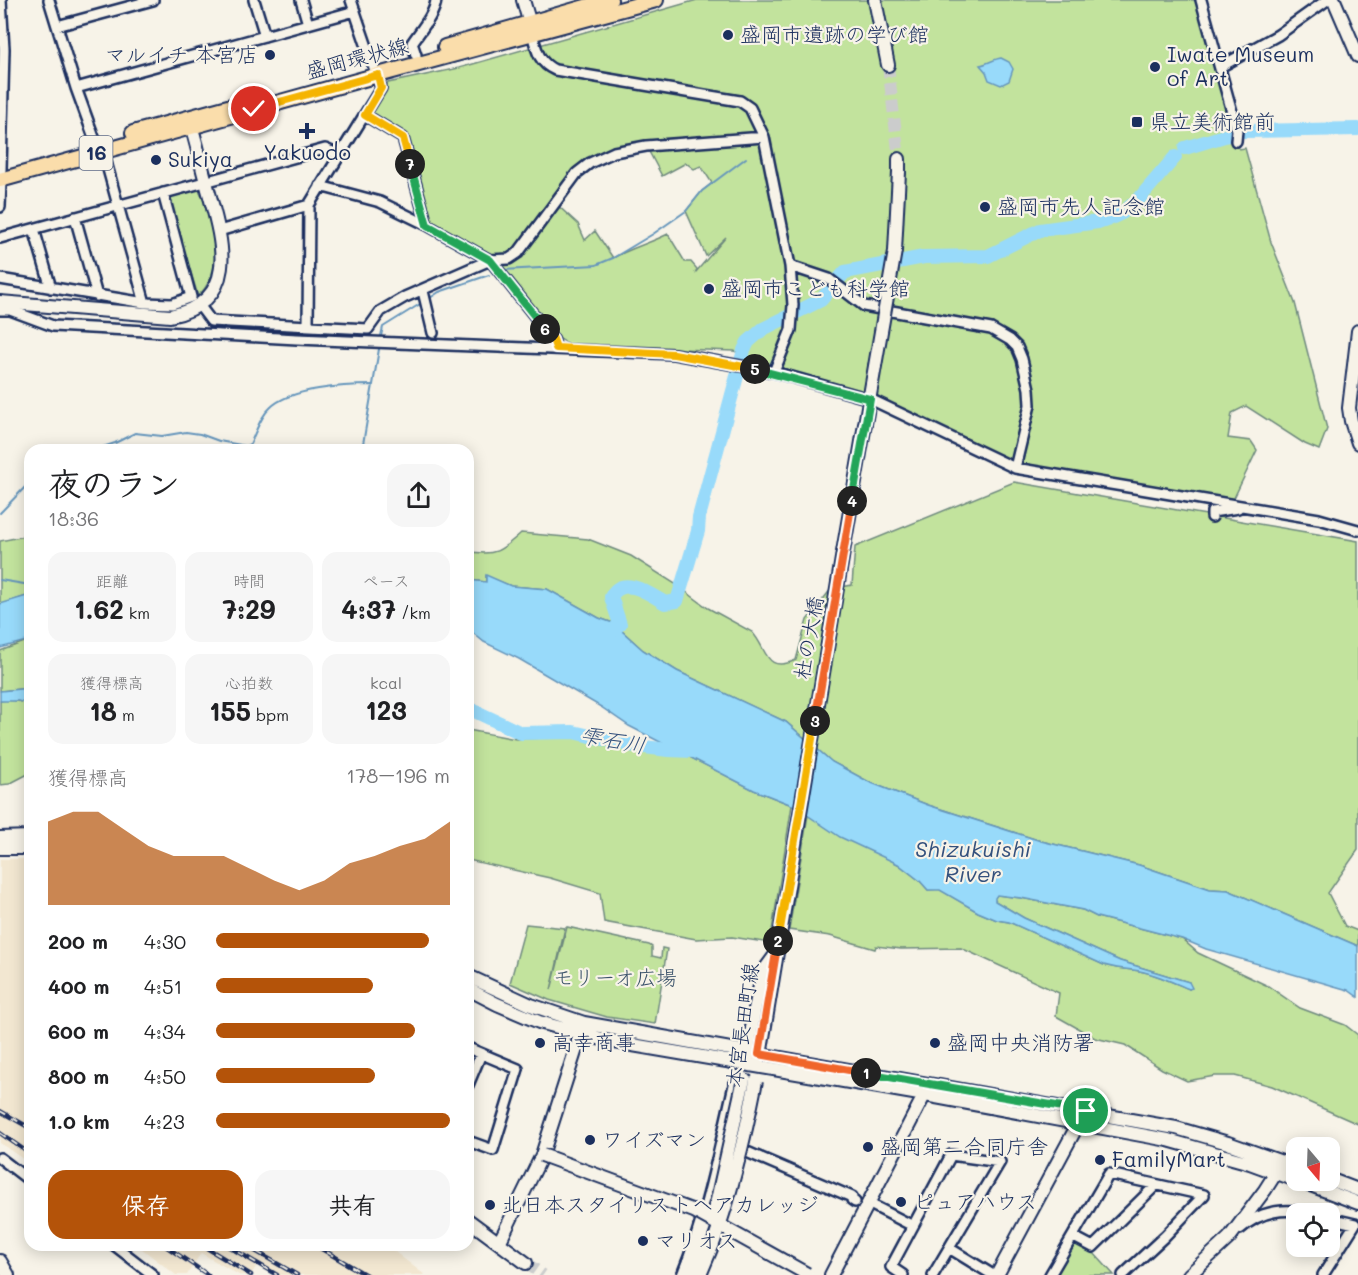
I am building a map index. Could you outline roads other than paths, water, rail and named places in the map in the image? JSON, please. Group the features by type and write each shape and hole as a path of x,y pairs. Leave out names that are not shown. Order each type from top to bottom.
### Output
{"main road":[{"name":"盛岡環状線","path":"1,175 531,29 610,0"},
{"name":"盛岡環状線","path":"376,70 416,55 656,0"}],"street":[{"path":"0,207 4,49 1,0"},
{"path":"49,0 76,88 119,206 142,308"},
{"path":"57,26 153,0"},
{"path":"254,0 265,36"},
{"path":"301,0 308,24"},
{"path":"308,326 309,205 381,88 351,0"},
{"path":"416,55 412,43 436,0"},
{"path":"523,0 538,56 545,65 551,68 740,101 750,108 764,136 790,266 793,305 791,330 774,372"},
{"path":"875,0 888,65"},
{"path":"1201,0 1237,130 1236,141"},
{"path":"1220,67 1278,35 1327,0"},
{"path":"1334,0 1358,56"},
{"path":"76,88 355,11"},
{"path":"365,115 403,138 427,225"},
{"path":"0,279 97,296 170,316 199,305 216,285 223,253 190,122"},
{"path":"199,305 211,321 368,329 381,311 405,297 490,260 509,259 518,252 577,173 590,163 614,152 646,146 764,136"},
{"path":"0,238 325,149 339,155"},
{"path":"870,399 895,251 899,159"},
{"path":"320,186 380,202 490,260 553,339 556,348"},
{"path":"0,302 142,308 172,304 191,297 163,193"},
{"path":"219,231 309,205"},
{"path":"75,217 97,296"},
{"path":"34,229 51,288"},
{"path":"790,266 834,282 864,306 992,329 1010,340 1017,347 1022,358 1030,405 1015,468"},
{"path":"423,291 434,333"},
{"path":"0,310 10,310 53,326 297,339 674,354 774,372 870,399 1015,468 1319,519 1358,530"},
{"path":"1358,332 1349,408 1358,443"},
{"name":"杜の大橋","path":"775,956 870,399"},
{"path":"1212,517 1212,512 1235,510 1240,506"},
{"path":"0,838 24,837"},
{"path":"0,848 24,848"},
{"name":"本宮長田町線","path":"689,1275 704,1241 728,1202 746,1133 755,1009 763,972 775,956"},
{"path":"474,978 582,1028"},
{"path":"474,992 539,1022 927,1090 1086,1111 1176,1128 1228,1143 1286,1173"},
{"path":"499,1243 542,1155 582,1028"},
{"path":"474,1051 518,1069 494,1150 474,1143"},
{"path":"474,1071 481,1054"},
{"path":"682,1275 707,1201 734,1085 741,1080 755,1082 757,1086 713,1249 701,1275"},
{"path":"927,1090 1168,1140 1250,1163 1286,1168"},
{"path":"831,1275 927,1090"},
{"path":"950,1248 995,1275 1086,1111"},
{"path":"740,1149 852,1197 855,1202"},
{"path":"542,1155 694,1211 808,1275"},
{"path":"903,1275 891,1267 951,1155 1000,1162 933,1275"},
{"path":"0,1158 24,1176"},
{"path":"1229,1238 1279,1168"},
{"path":"1050,1275 1110,1174 1204,1195 1166,1236 1123,1275"},
{"path":"1340,1183 1358,1190"},
{"path":"1074,1236 1093,1247 1156,1185"},
{"path":"1326,1191 1358,1203"},
{"path":"868,1203 913,1226"},
{"path":"1189,1275 1245,1224 1265,1213 1286,1211"},
{"path":"1340,1221 1355,1224 1340,1248"},
{"name":"本宮長田町線","path":"701,1275 715,1222"},
{"path":"474,1224 526,1263"},
{"path":"122,1251 153,1275"},
{"path":"1323,1275 1334,1257"},
{"path":"0,1261 8,1275"}],"water":[{"path":"1001,58 1009,62 1013,69 1009,81 1001,85 989,80 980,65"},
{"name":"Shizukuishi River","path":"486,575 511,586 547,589 599,618 613,623 643,650 677,671 786,722 832,762 869,782 928,805 1041,841 1139,865 1210,889 1228,890 1358,946 1358,997 1348,990 1206,949 1182,939 1097,917 1083,910 1021,898 997,895 995,898 995,901 1024,918 1120,961 1189,982 1192,988 1189,989 1140,971 1104,965 1009,922 978,912 940,890 928,890 898,864 840,837 792,805 754,790 629,726 519,659 484,642 474,634 474,581 486,582"},
{"path":"24,597 24,642 0,648 0,604"},
{"path":"24,689 24,703 0,701 0,691"}],"waterway":[{"path":"1244,131 1358,129"},
{"path":"1185,148 1231,134"},
{"path":"605,637 620,624 611,597 616,590 629,586 665,603 677,601 698,531 699,517 744,350 748,342 763,329 821,300 845,272 924,257 988,256 1040,230 1105,221 1122,213 1138,200 1175,157"},
{"path":"503,270 596,265 613,258 686,211 702,191 746,158"},
{"path":"430,298 439,292 489,275"},
{"path":"381,336 383,327 420,304"},
{"path":"363,444 379,349"},
{"path":"250,444 264,416 279,401 318,389 372,385"},
{"path":"112,444 135,433 162,436 186,432 235,444"},
{"path":"0,513 24,488"},
{"path":"0,580 24,584"},
{"name":"雫石川","path":"474,711 521,733 573,732 629,745 693,751"}],"tunnel":[{"path":"888,65 899,159"},
{"path":"526,1263 543,1275"}],"railway":[{"path":"0,1111 24,1125"},
{"path":"0,1133 24,1150"},
{"path":"173,1251 208,1275"},
{"path":"212,1251 251,1275"},
{"path":"236,1251 277,1275"},
{"path":"255,1251 297,1275"},
{"path":"325,1251 366,1275"}],"place":[{"name":"盛岡市遺跡の学び館","path":"728,35"},
{"name":"マルイチ 本宮店","path":"270,55"},
{"name":"Iwate Museum of Art","path":"1155,67"},
{"name":"県立美術館前","path":"1137,122"},
{"name":"Yakuodo","path":"307,131"},
{"name":"Sukiya","path":"156,160"},
{"name":"盛岡市先人記念館","path":"985,207"},
{"name":"盛岡市こども科学館","path":"709,289"},
{"name":"高幸商事","path":"540,1043"},
{"name":"盛岡中央消防署","path":"935,1043"},
{"name":"ワイズマン","path":"590,1140"},
{"name":"盛岡第二合同庁舎","path":"868,1147"},
{"name":"FamilyMart","path":"1100,1160"},
{"name":"ピュアハウス","path":"901,1202"},
{"name":"北日本スタイリストヘアカレッジ","path":"490,1205"},
{"name":"マリオス","path":"643,1241"}],"park label":[{"name":"モリーオ広場","path":"615,978"}]}
